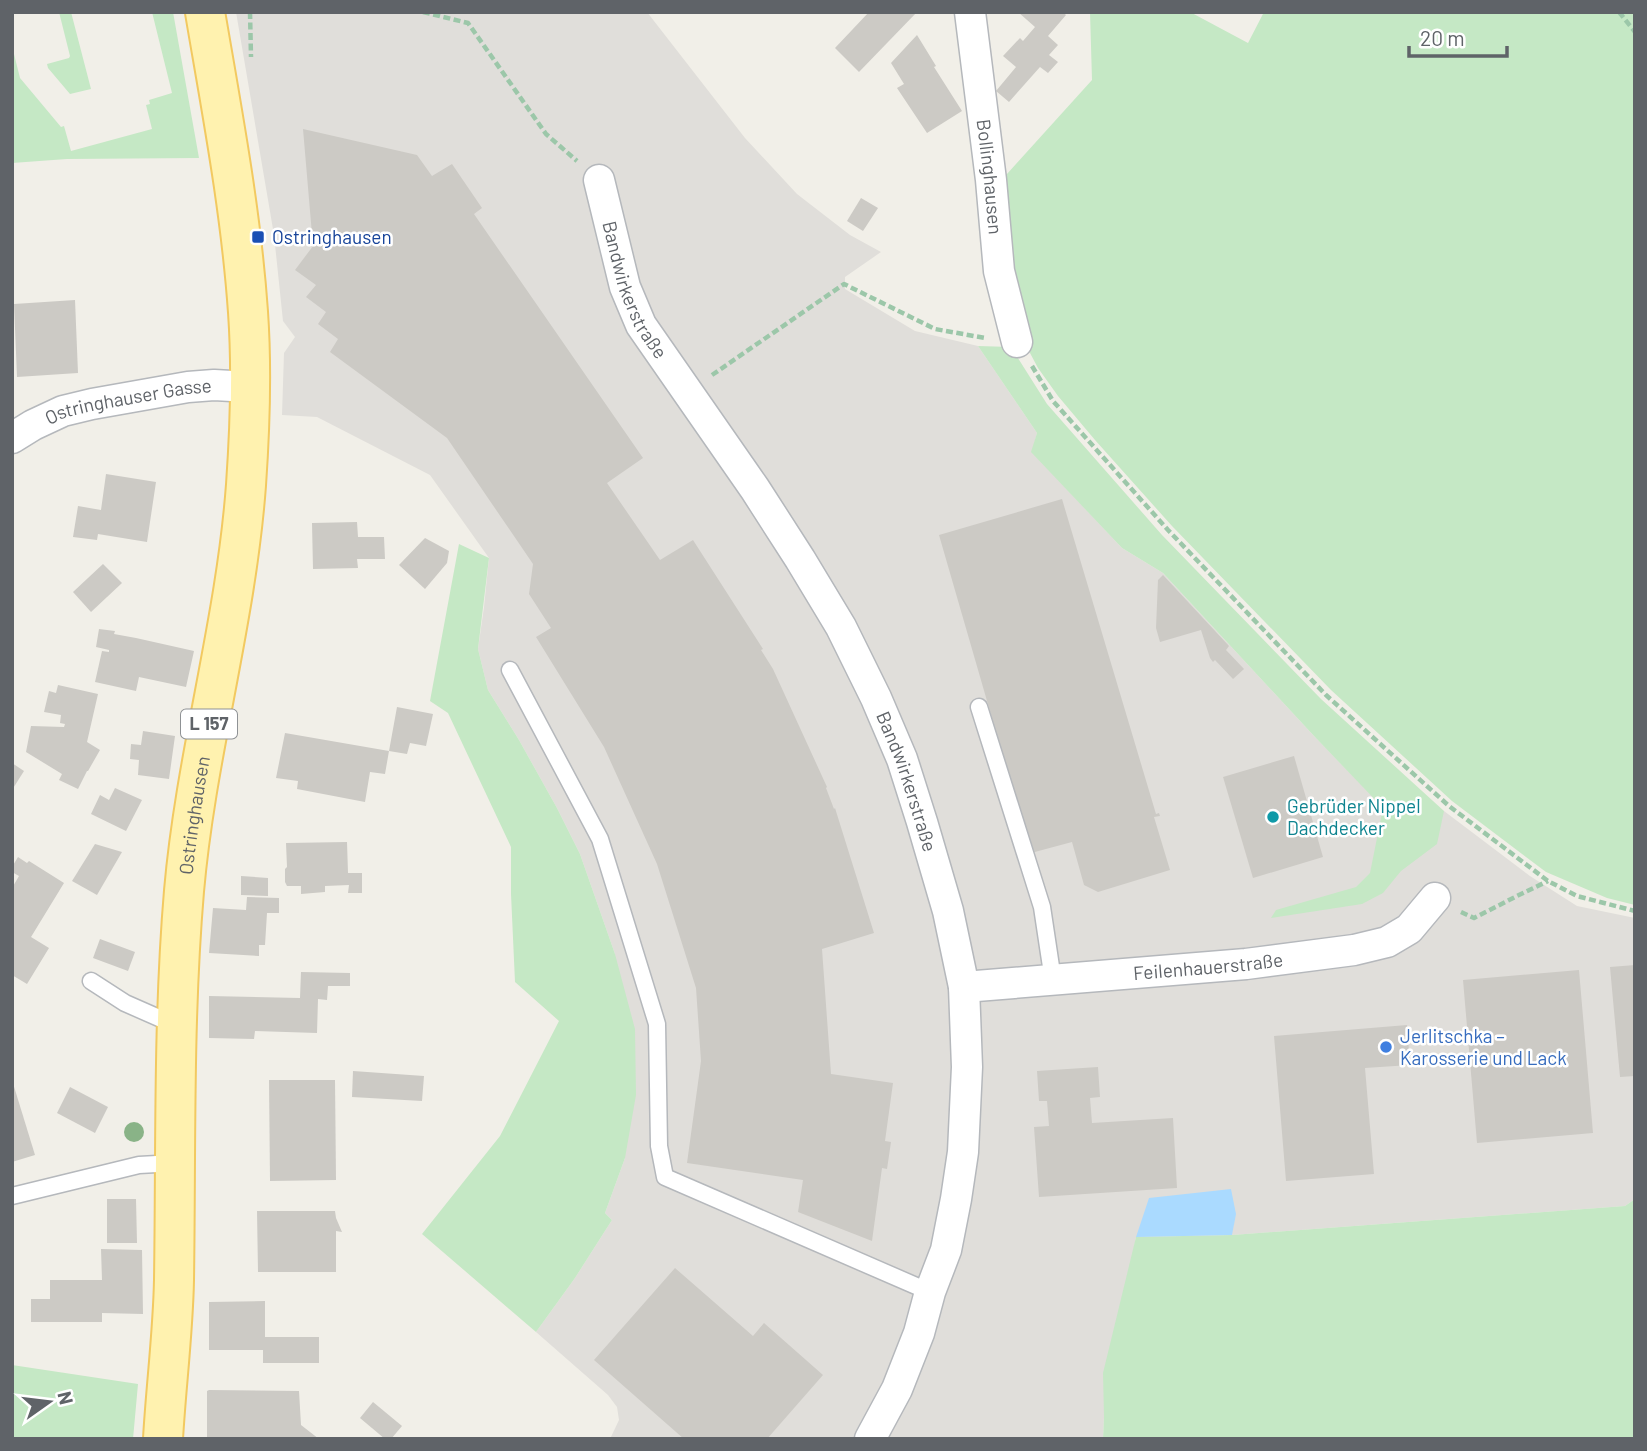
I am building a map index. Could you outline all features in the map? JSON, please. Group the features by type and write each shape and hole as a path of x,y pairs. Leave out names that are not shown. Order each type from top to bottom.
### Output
{"main road":[{"name":"Ostringhausen","path":"163,1439 174,1284 176,1026 184,891 202,761 240,545 246,487 250,387 248,314 241,239 205,12"}],"street":[{"name":"Bollinghausen","path":"970,12 991,180 999,271 1017,342"},
{"name":"Bandwirkerstraße","path":"598,180 625,287 641,324 800,559 841,627 876,698 902,759 948,911 964,988 967,1068 963,1152 957,1199 946,1250 930,1292 919,1333 897,1389 870,1439"},
{"name":"Ostringhauser Gasse","path":"12,438 62,411 92,404 188,387 250,387"},
{"name":"Feilenhauerstraße","path":"964,988 1246,964 1354,950 1387,942 1409,929 1435,898"}],"lane":[{"path":"509,670 600,839 629,931 657,1024 659,1146 665,1177 930,1292"},
{"path":"979,707 1042,906 1053,980"},
{"path":"91,981 125,1003 176,1026"},
{"path":"12,1196 139,1165 175,1163"}],"path":[{"path":"250,12 251,67"},
{"path":"423,12 468,23 546,134 598,180"},
{"path":"1619,12 1635,32"},
{"path":"688,392 844,284 935,329 1006,343 1017,342 1053,401 1168,530 1325,695 1449,806 1548,881 1577,896 1635,911"},
{"path":"1435,898 1474,918 1548,881"}],"shaded area":[{"path":"236,12 647,12 745,138 797,194 850,235 881,252 845,277 845,289 915,331 978,346 1037,433 1032,452 1122,548 1163,573 1383,807 1444,811 1530,876 1577,906 1635,918 1635,1199 1625,1206 1232,1235 1136,1237 1104,1417 1103,1439 610,1439 619,1420 617,1407 608,1395 536,1332 612,1220 605,1213 625,1158 615,954 580,854 519,740 488,690 478,649 489,558 430,475 317,417 282,415 284,353 295,337 283,321 274,235"}],"green space":[{"path":"59,12 71,12 91,89 70,94 48,68 47,64 70,56"},
{"path":"152,12 173,12 199,158 67,159 12,163 12,46 20,78 61,127 64,126 71,151 152,129 146,105 150,104 149,100 172,93"},
{"path":"1090,12 1190,12 1248,43 1264,12 1635,12 1635,905 1607,898 1546,872 1452,801 1331,690 1172,526 1095,440 1038,368 1022,338 998,184 1092,80"},
{"path":"978,346 1011,347 1047,404 1162,535 1321,699 1444,811 1437,844 1401,871 1383,893 1362,904 1271,918 1276,910 1356,887 1370,873 1383,808 1163,573 1122,548 1031,452 1037,433"},
{"path":"459,544 489,558 478,649 488,690 519,740 580,854 615,954 635,1029 636,1095 625,1158 605,1213 612,1220 536,1332 422,1234 500,1136 559,1021 515,982 511,847 448,713 430,701"},
{"path":"1635,1199 1635,1439 1103,1439 1103,1373 1136,1237 1232,1235 1625,1206"},
{"path":"12,1365 138,1384 133,1439 12,1439"}],"water":[{"path":"1231,1189 1236,1214 1232,1235 1136,1237 1149,1198"}],"building":[{"path":"869,12 917,12 859,72 835,48"},
{"path":"1018,12 1063,12 1066,15 1048,36 1058,45 1049,55 1058,62 1048,73 1040,67 1009,102 996,91 1016,67 1003,56 1020,38 1023,41 1035,27"},
{"path":"917,35 962,111 927,133 897,88 904,84 891,63"},
{"path":"303,129 417,155 432,176 452,164 482,208 474,214 643,458 607,483 660,560 693,540 763,649 761,650 773,669 827,787 874,933 822,949 831,1074 893,1083 885,1141 891,1142 887,1169 882,1168 872,1241 798,1212 803,1180 687,1163 701,1061 696,988 657,864 604,747 536,637 551,628 529,594 533,564 447,438 330,352 338,339 318,324 326,312 306,297 316,285 295,270 313,246"},
{"path":"861,198 878,208 863,231 847,221"},
{"path":"75,300 78,373 17,377 14,304"},
{"path":"106,474 156,482 147,542 98,534 97,540 73,537 78,506 101,510"},
{"path":"1062,499 1156,814 1159,813 1160,816 1154,817 1170,870 1098,892 1084,885 1072,842 1031,853 939,535"},
{"path":"357,522 358,537 384,537 385,559 357,559 358,568 313,569 312,523"},
{"path":"425,538 449,551 447,563 425,589 399,565"},
{"path":"103,564 122,583 91,612 73,592"},
{"path":"1163,575 1229,646 1226,650 1244,669 1233,679 1210,658 1201,630 1160,642 1156,628 1158,580"},
{"path":"99,629 194,651 186,687 139,677 136,691 95,682 102,651 109,652 96,647"},
{"path":"58,685 98,694 87,742 100,750 78,789 59,780 62,774 26,752 31,726 64,727 65,724 60,723 61,715 44,712 49,691 56,693"},
{"path":"397,707 433,714 426,746 410,743 407,754 389,751"},
{"path":"143,731 175,736 169,779 138,775 139,760 130,759 131,744 141,745"},
{"path":"285,733 389,751 385,774 370,772 365,802 297,789 298,781 276,778"},
{"name":"Gebrüder Nippel Dachdecker","path":"1294,756 1323,857 1253,878 1223,777"},
{"path":"12,763 24,771 12,790"},
{"path":"115,788 142,800 126,831 91,814 100,795 109,800"},
{"path":"347,842 348,873 362,873 362,893 348,893 349,885 325,886 325,892 301,894 301,886 287,886 286,843"},
{"path":"95,844 122,852 97,895 72,881"},
{"path":"18,857 64,883 31,937 49,948 27,984 12,975 12,888 19,876 12,872 12,867"},
{"path":"241,876 268,878 268,896 241,895"},
{"path":"247,897 279,898 279,913 267,913 265,945 259,945 259,956 209,953 213,908 246,910"},
{"path":"100,939 135,952 128,971 93,958"},
{"path":"1635,965 1635,1076 1620,1077 1610,967"},
{"path":"1579,970 1593,1133 1477,1143 1463,980"},
{"path":"301,972 350,973 350,986 328,986 327,1000 318,999 317,1033 255,1031 254,1039 209,1038 209,996 300,998"},
{"path":"1407,1025 1410,1065 1365,1068 1374,1174 1286,1181 1274,1036"},
{"path":"1098,1067 1100,1097 1090,1098 1092,1123 1173,1118 1177,1188 1039,1197 1034,1127 1049,1126 1047,1101 1039,1101 1037,1071"},
{"path":"353,1071 424,1076 422,1101 352,1097"},
{"path":"12,1080 35,1155 12,1162"},
{"path":"269,1080 335,1080 336,1180 270,1181"},
{"path":"70,1087 108,1107 95,1133 57,1113"},
{"path":"107,1199 136,1199 137,1243 107,1243"},
{"path":"257,1211 335,1211 342,1232 336,1231 336,1272 258,1272"},
{"path":"101,1249 142,1250 143,1314 102,1313 102,1322 31,1322 31,1299 50,1299 50,1280 102,1280"},
{"path":"675,1268 753,1336 764,1323 823,1375 767,1439 684,1439 594,1360"},
{"path":"265,1301 265,1337 319,1337 319,1363 263,1363 263,1350 209,1350 209,1302"},
{"path":"209,1390 299,1391 301,1425 319,1439 207,1439"},
{"path":"373,1402 402,1426 391,1439 385,1439 360,1418"}],"place":[{"name":"Ostringhausen","path":"258,237"},
{"name":"Gebrüder Nippel Dachdecker","path":"1273,817"},
{"name":"Jerlitschka – Karosserie und Lack","path":"1386,1047"}]}
